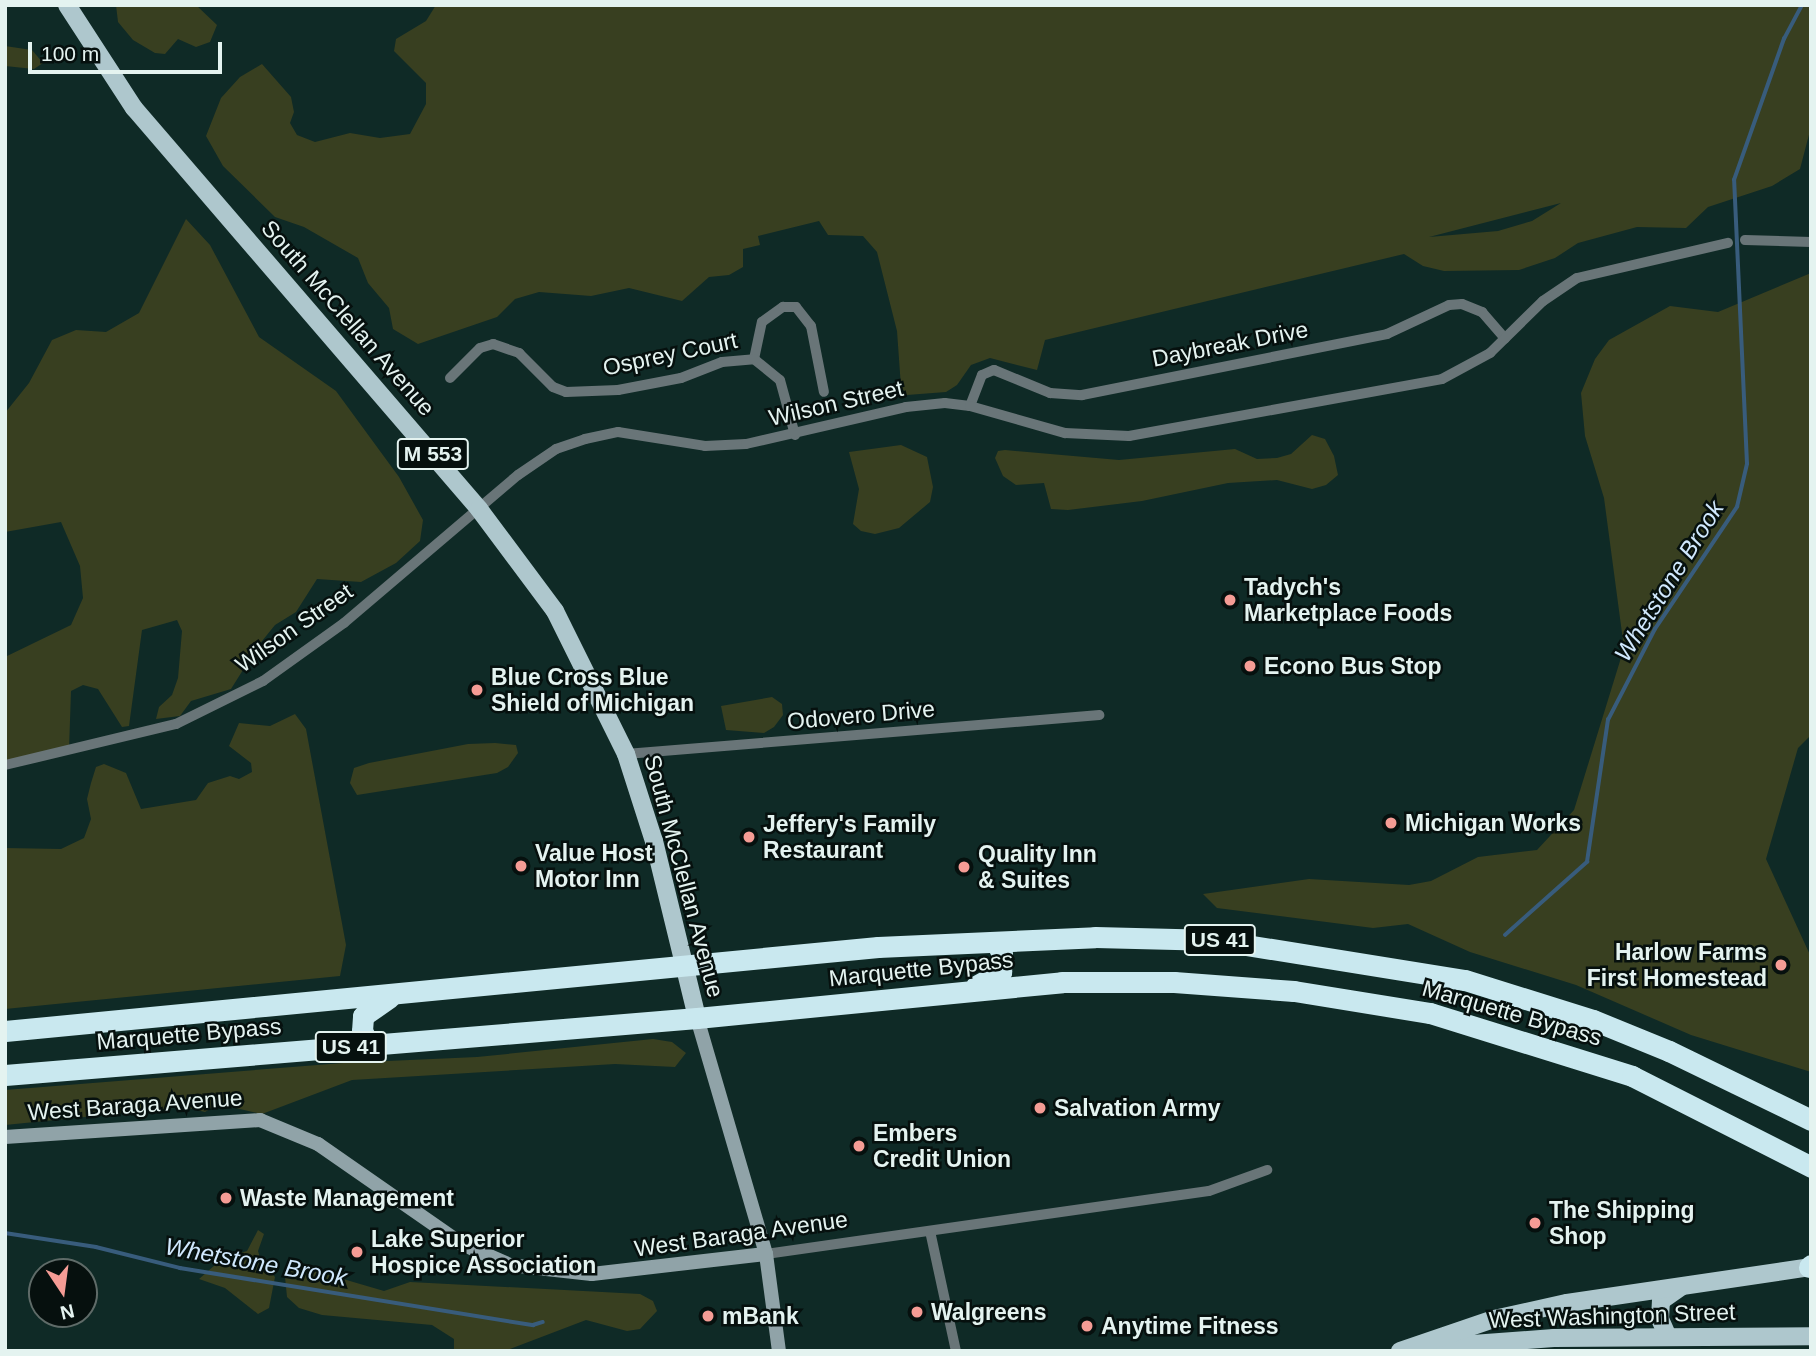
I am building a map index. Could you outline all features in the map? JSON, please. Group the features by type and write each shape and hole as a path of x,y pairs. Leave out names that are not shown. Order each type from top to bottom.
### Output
{"highway":[{"name":"Marquette Bypass","path":"5,1031 877,947 1095,937 1215,940 1465,980 1592,1020 1669,1051 1811,1120"},
{"path":"965,991 1001,971 1002,954 996,942"},
{"name":"Marquette Bypass","path":"5,1075 697,1018 1062,982 1174,982 1294,991 1430,1013 1632,1076 1801,1162"},
{"path":"370,1045 362,1031 363,1016 394,995"},
{"path":"1801,1162 1811,1178"}],"main road":[{"name":"South McClellan Avenue","path":"67,5 134,108 479,509 555,611 626,754 697,1018"},
{"name":"West Washington Street","path":"1407,1349 1494,1320 1694,1282 1810,1266"},
{"path":"1668,1337 1660,1319 1661,1301 1694,1282"},
{"path":"1772,1336 1811,1326"},
{"name":"West Washington Street","path":"1407,1349 1554,1338 1811,1336"}],"street":[{"path":"1745,240 1811,242"},
{"name":"Wilson Street","path":"5,765 176,724 263,681 344,623 479,509 556,449 585,439 618,432 705,446 795,435 906,407 970,406 1065,433 1129,436 1442,379 1472,365 1543,301 1577,278 1603,268 1728,243"},
{"name":"Daybreak Drive","path":"970,406 982,375 994,370 1050,393 1082,395 1387,334 1449,306 1461,304 1482,312 1505,338"},
{"path":"754,359 762,322 782,307 796,307 811,326 824,392"},
{"name":"Osprey Court","path":"450,378 480,348 494,344 519,353 553,387 566,392 618,390 690,375 722,362 754,359 780,380 795,435"},
{"name":"Odovero Drive","path":"626,754 1098,715"},
{"name":"South McClellan Avenue","path":"697,1018 766,1254 779,1351"},
{"name":"West Baraga Avenue","path":"5,1137 260,1119 318,1144 462,1244 510,1265 602,1274 766,1254 1209,1191 1267,1170"},
{"path":"930,1231 956,1351"}],"green space":[{"path":"116,5 196,5 217,25 210,42 196,47 178,39 165,54 155,53 133,40 118,22"},
{"path":"436,5 1811,5 1811,127 1800,169 1772,186 1708,207 1686,228 1637,227 1578,243 1555,258 1519,270 1444,271 1423,266 1404,254 1045,340 1037,370 990,358 971,365 957,385 946,392 907,395 901,387 897,331 877,252 863,236 828,235 819,221 758,236 760,245 743,249 743,267 729,275 709,277 682,301 629,288 591,296 539,292 515,299 497,317 418,344 393,329 389,308 368,283 358,258 304,227 275,217 223,166 206,136 221,98 240,77 262,64 291,97 294,112 290,123 297,135 315,142 350,133 380,138 410,134 426,104 426,83 394,51 396,39 426,21","holes":["1561,203 1532,221 1498,231 1429,237"]},
{"path":"5,46 32,50 43,63 34,69 5,66"},
{"path":"186,219 210,245 259,337 336,391 399,477 423,520 420,541 396,563 361,582 317,579 296,612 275,625 258,646 231,689 191,701 180,716 156,719 159,707 172,695 178,678 182,631 177,620 142,630 129,726 122,727 98,689 83,685 71,691 69,750 5,762 5,657 71,625 83,598 80,566 61,522 5,532 5,413 29,383 52,340 76,330 106,332 139,313"},
{"path":"1811,273 1811,735 1798,748 1766,859 1811,957 1811,1072 1691,1035 1576,985 1470,952 1408,924 1373,928 1217,908 1203,894 1309,879 1409,885 1431,881 1478,857 1537,850 1574,810 1624,648 1604,498 1585,436 1581,393 1595,359 1609,340 1670,306 1718,312"},
{"path":"1312,435 1325,439 1334,456 1338,475 1326,485 1312,489 1277,480 1228,483 1142,501 1068,510 1051,509 1044,483 1016,485 1003,476 995,458 998,451 1005,450 1119,460 1235,449 1257,459 1277,458 1291,454"},
{"path":"901,445 927,457 933,487 930,502 899,528 875,534 861,531 853,524 859,489 849,452"},
{"path":"772,697 782,704 783,715 774,727 764,733 726,730 721,706"},
{"path":"295,714 306,729 346,945 340,976 5,1009 5,848 61,849 84,838 91,819 87,799 91,783 96,767 104,764 126,773 141,809 196,800 208,783 230,776 239,779 252,772 251,763 229,746 239,723 270,726"},
{"path":"468,744 516,745 518,753 508,767 497,773 357,795 350,783 354,768 369,763"},
{"path":"653,1039 672,1042 686,1053 675,1067 615,1064 352,1080 262,1114 218,1104 205,1112 184,1107 5,1125 5,1090 343,1063 477,1057"},
{"path":"258,1230 264,1234 258,1251 261,1261 275,1277 269,1308 258,1314 225,1288 199,1279 223,1258 247,1251"},
{"path":"309,1269 384,1291 410,1282 640,1294 653,1301 657,1311 640,1329 627,1331 586,1320 505,1351 454,1351 454,1339 432,1325 322,1315 299,1308 287,1297 285,1277 291,1271"}],"waterway":[{"name":"Whetstone Brook","path":"1505,935 1587,862 1608,720 1655,629 1737,507 1747,464 1734,180 1784,39 1802,5"},
{"name":"Whetstone Brook","path":"5,1233 96,1247 180,1268 533,1325 543,1322"}],"place":[{"name":"Tadych's Marketplace Foods","path":"1230,600"},
{"name":"Econo Bus Stop","path":"1250,666"},
{"name":"Blue Cross Blue Shield of Michigan","path":"477,690"},
{"name":"Michigan Works","path":"1391,823"},
{"name":"Jeffery's Family Restaurant","path":"749,837"},
{"name":"Value Host Motor Inn","path":"521,866"},
{"name":"Quality Inn & Suites","path":"964,867"},
{"name":"Harlow Farms First Homestead","path":"1781,965"},
{"name":"Salvation Army","path":"1040,1108"},
{"name":"Embers Credit Union","path":"859,1146"},
{"name":"Waste Management","path":"226,1198"},
{"name":"The Shipping Shop","path":"1535,1223"},
{"name":"Lake Superior Hospice Association","path":"357,1252"},
{"name":"Walgreens","path":"917,1312"},
{"name":"mBank","path":"708,1316"},
{"name":"Anytime Fitness","path":"1087,1326"}]}
